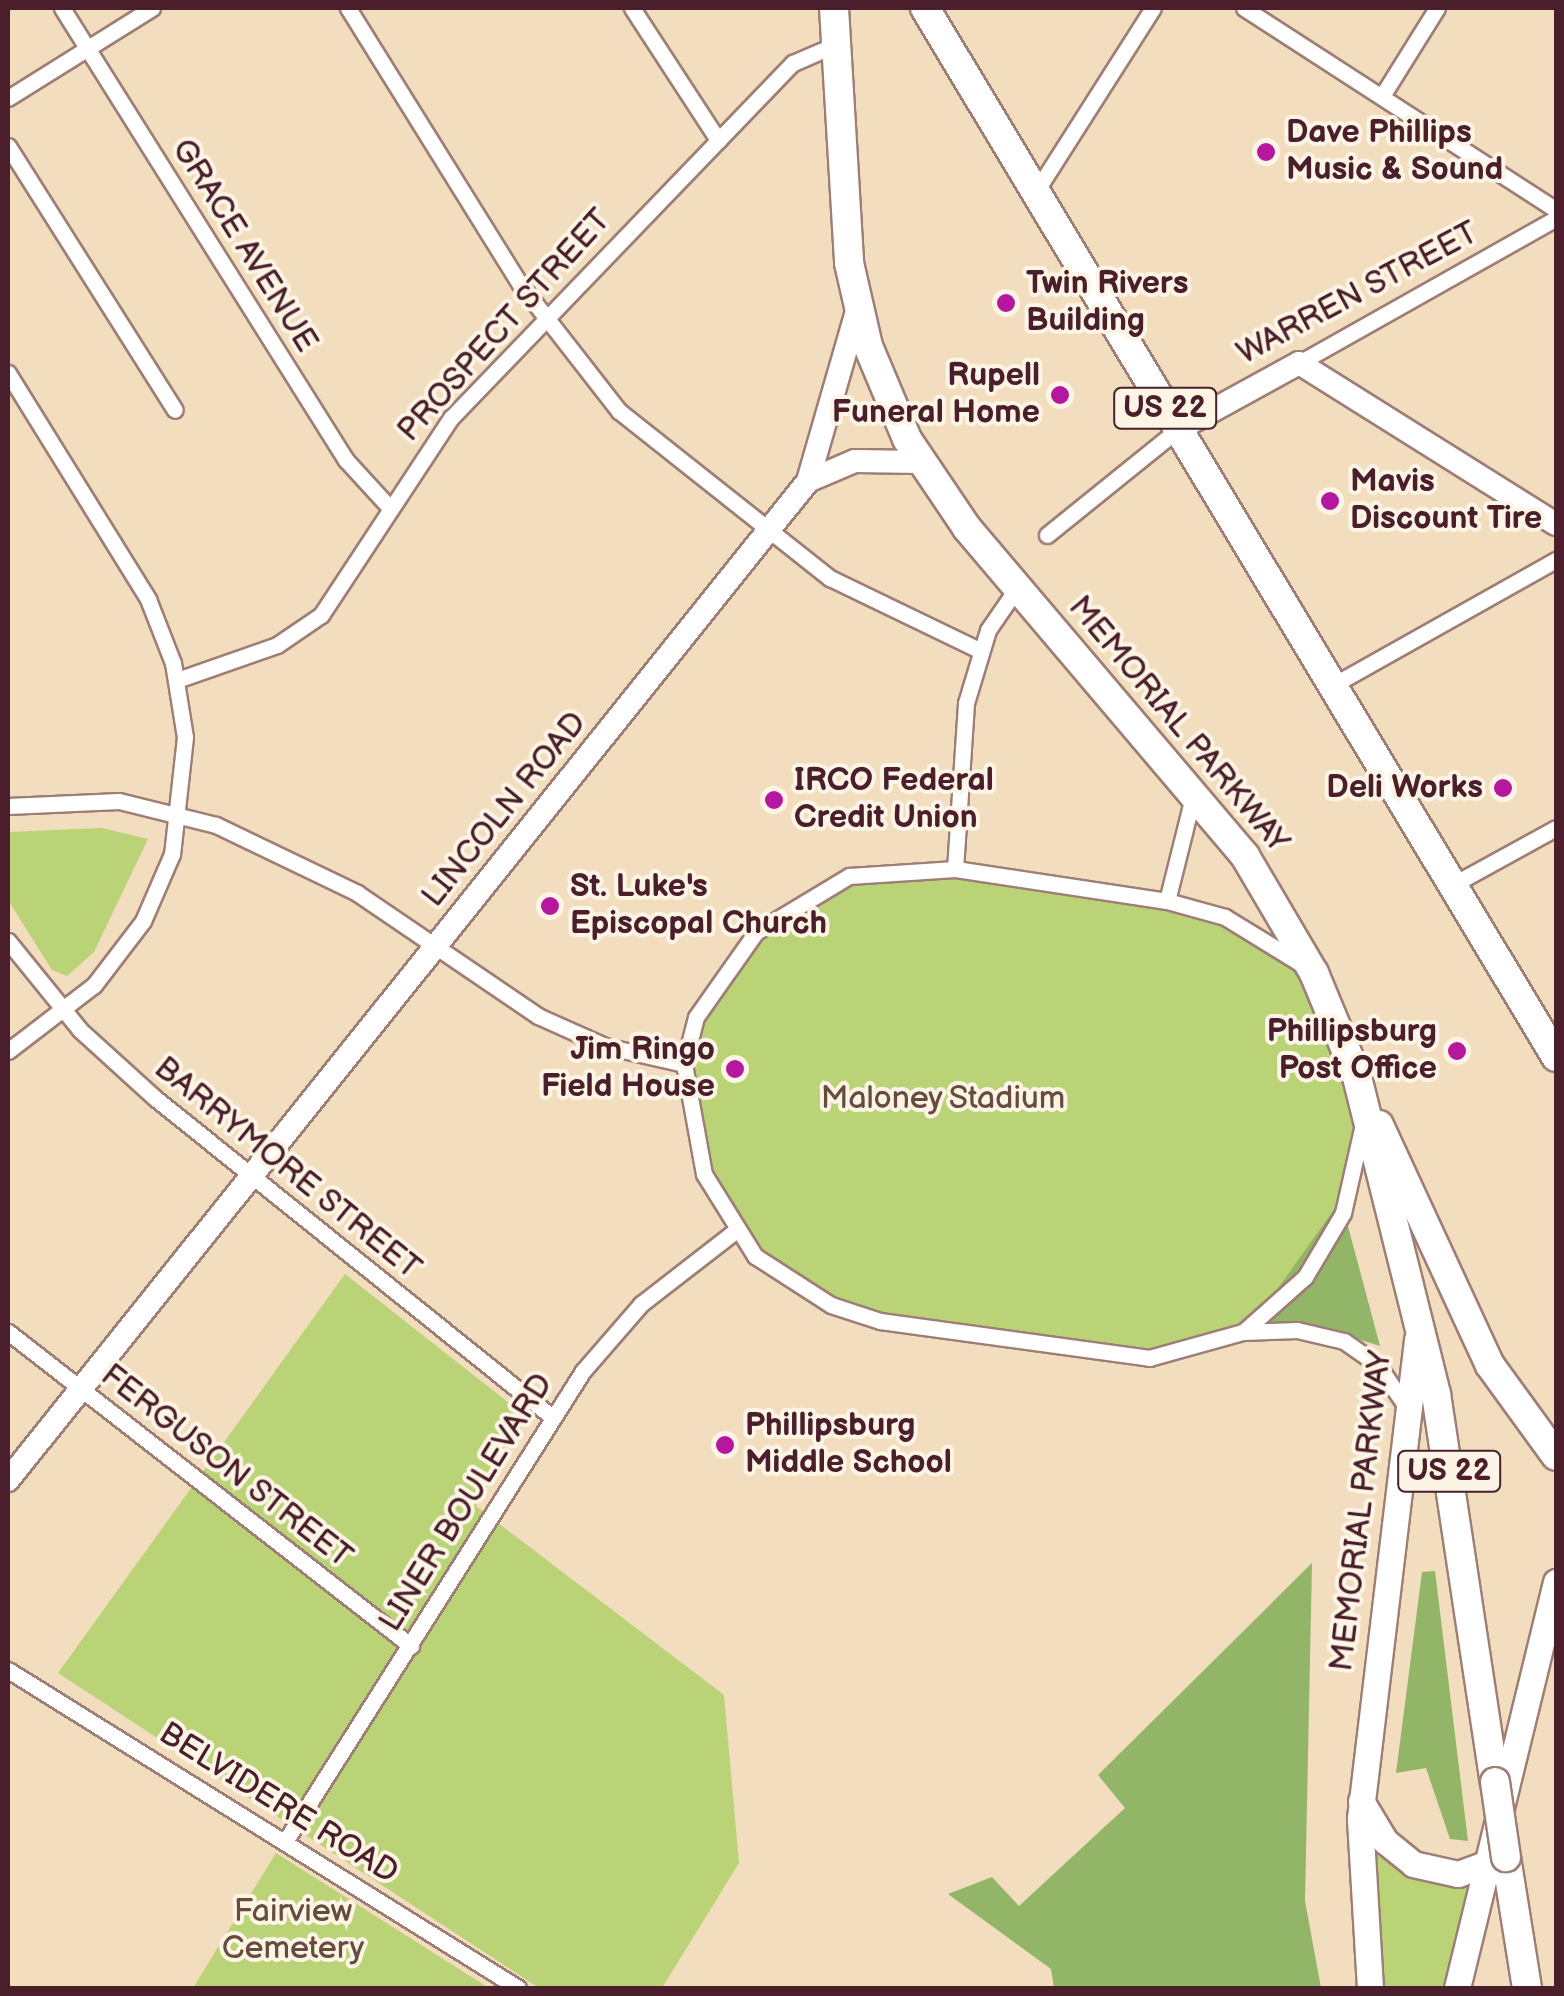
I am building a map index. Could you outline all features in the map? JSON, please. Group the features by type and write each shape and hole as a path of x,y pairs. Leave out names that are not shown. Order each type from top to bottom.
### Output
{"highway":[{"name":"MEMORIAL PARKWAY","path":"834,8 839,44 844,222 858,308 920,462 1016,588 1194,792 1265,884 1314,973 1367,1108 1418,1309"},
{"name":"US 22","path":"925,8 1556,1057"},
{"path":"1367,1108 1400,1158 1490,1365 1556,1456"},
{"name":"US 22","path":"1418,1309 1495,1782 1497,1860 1527,1988"}],"main road":[{"name":"LINCOLN ROAD","path":"8,1480 808,481 858,308"},
{"name":"WARREN STREET","path":"1178,430 1299,363"},
{"path":"1299,363 1556,524"},
{"name":"LINCOLN ROAD","path":"808,481 855,461 920,462"},
{"name":"MEMORIAL PARKWAY","path":"1370,1988 1359,1912 1361,1801 1414,1421 1418,1309"},
{"path":"1457,1988 1497,1860 1556,1582"},
{"path":"1361,1801 1386,1842 1414,1864 1458,1874 1497,1860"}],"street":[{"name":"GRACE AVENUE","path":"62,8 346,460 388,507"},
{"path":"8,98 152,8"},
{"path":"348,8 543,318 646,438 852,591 980,650"},
{"path":"632,8 718,140"},
{"path":"1035,193 1153,8"},
{"path":"1244,8 1556,210"},
{"path":"1382,96 1437,8"},
{"name":"PROSPECT STREET","path":"177,680 307,628 451,418 543,318 804,53 839,44"},
{"path":"8,146 174,410"},
{"name":"WARREN STREET","path":"1299,363 1556,218"},
{"path":"8,372 148,598 177,680 185,737 180,814 142,921 64,1012 8,1051"},
{"name":"WARREN STREET","path":"1047,535 1178,430"},
{"path":"1334,684 1556,560"},
{"path":"956,869 962,730 980,650 1016,588"},
{"path":"1168,901 1194,792"},
{"path":"8,806 120,801 180,814 312,867 576,1035 684,1064"},
{"path":"1454,884 1556,828"},
{"path":"1314,973 1235,922 1168,901 956,869 849,876 776,914 710,992 684,1064 704,1174 734,1230 805,1293 880,1321 1149,1358 1243,1332 1298,1330 1344,1341 1387,1376 1414,1421"},
{"name":"BARRYMORE STREET","path":"8,942 64,1012 252,1178 552,1417"},
{"path":"1243,1332 1305,1277 1337,1229 1367,1108"},
{"name":"LINER BOULEVARD","path":"286,1840 552,1417 641,1304 734,1230"},
{"name":"FERGUSON STREET","path":"8,1332 410,1646"},
{"name":"BELVIDERE ROAD","path":"8,1670 518,1988"}],"green space":[{"path":"102,828 148,839 94,952 67,976 52,970 8,900 8,832"},
{"name":"Maloney Stadium","path":"955,869 1186,904 1314,973 1366,1104 1343,1213 1243,1332 1176,1356 855,1314 755,1256 696,1148 689,1034 740,949 831,883"},
{"path":"1341,1200 1380,1346 1326,1329 1253,1323"},
{"path":"345,1274 527,1417 476,1506 724,1695 739,1863 662,1988 539,1988 58,1673"},
{"path":"1312,1563 1305,1901 1321,1988 1054,1988 1051,1969 948,1894 992,1877 1019,1906 1125,1808 1098,1775"},
{"path":"1435,1571 1468,1841 1450,1839 1426,1768 1396,1773 1422,1572"},
{"path":"1372,1851 1421,1881 1474,1886 1447,1988 1384,1988"},
{"name":"Fairview Cemetery","path":"276,1853 489,1988 193,1988"}],"place":[{"name":"Dave Phillips Music & Sound","path":"1266,152"},
{"name":"Twin Rivers Building","path":"1006,303"},
{"name":"Rupell Funeral Home","path":"1060,395"},
{"name":"Mavis Discount Tire","path":"1330,501"},
{"name":"Deli Works","path":"1503,788"},
{"name":"IRCO Federal Credit Union","path":"774,800"},
{"name":"St. Luke's Episcopal Church","path":"550,906"},
{"name":"Phillipsburg Post Office","path":"1457,1051"},
{"name":"Jim Ringo Field House","path":"735,1069"},
{"name":"Phillipsburg Middle School","path":"725,1445"}]}
